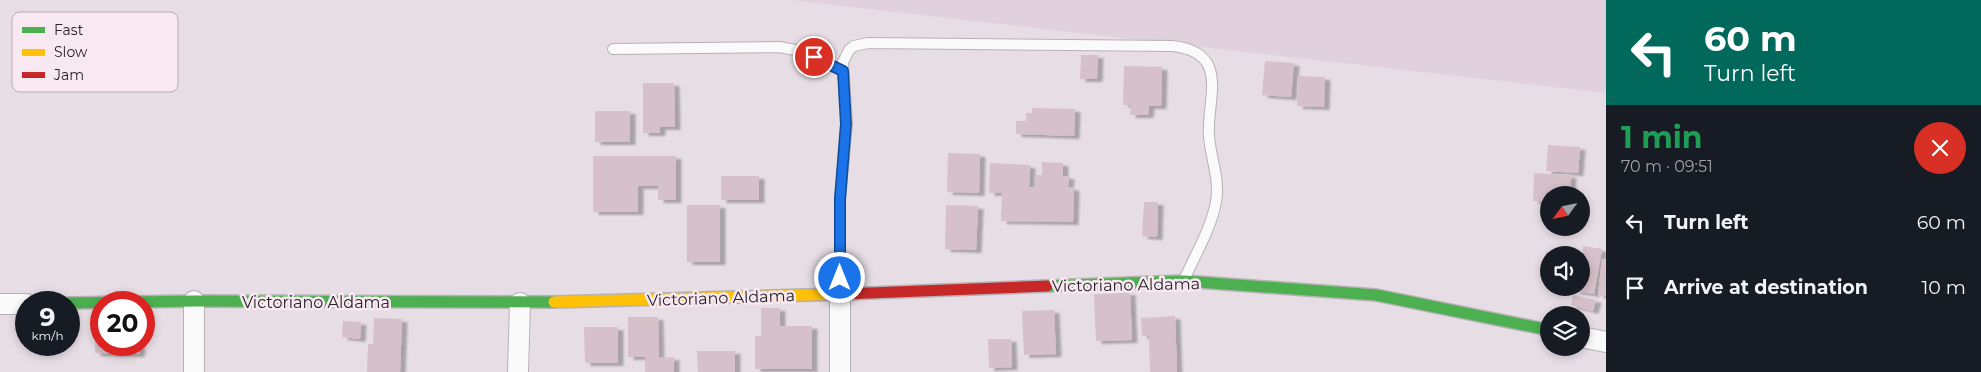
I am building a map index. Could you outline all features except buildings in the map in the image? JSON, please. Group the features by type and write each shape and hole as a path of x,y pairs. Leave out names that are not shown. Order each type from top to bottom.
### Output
{"street":[{"name":"Victoriano Aldama","path":"80,303 194,301 520,303 840,294 1184,281 1376,295 1540,328"},
{"path":"840,294 840,372"},
{"path":"194,301 194,372"},
{"path":"518,372 520,303"},
{"path":"0,304 15,304"},
{"path":"1590,339 1606,342"}],"lane":[{"path":"840,294 840,199 846,124 843,62 849,50 861,43 1172,46 1196,54 1205,61 1212,78 1214,92 1209,137 1217,194 1212,216 1184,281"},
{"path":"613,49 790,48 801,51 843,71"}],"shaded area":[{"path":"791,0 1606,0 1606,93"}],"traffic: fast":[{"path":"1047,286 1184,281 1376,295 1540,328"},
{"path":"80,303 194,301 554,302"}],"traffic: slow":[{"path":"554,302 843,294"}],"traffic: jam":[{"path":"843,294 1047,286"}],"route":[{"path":"814,57 843,71 846,124 840,199 840,278"}]}
